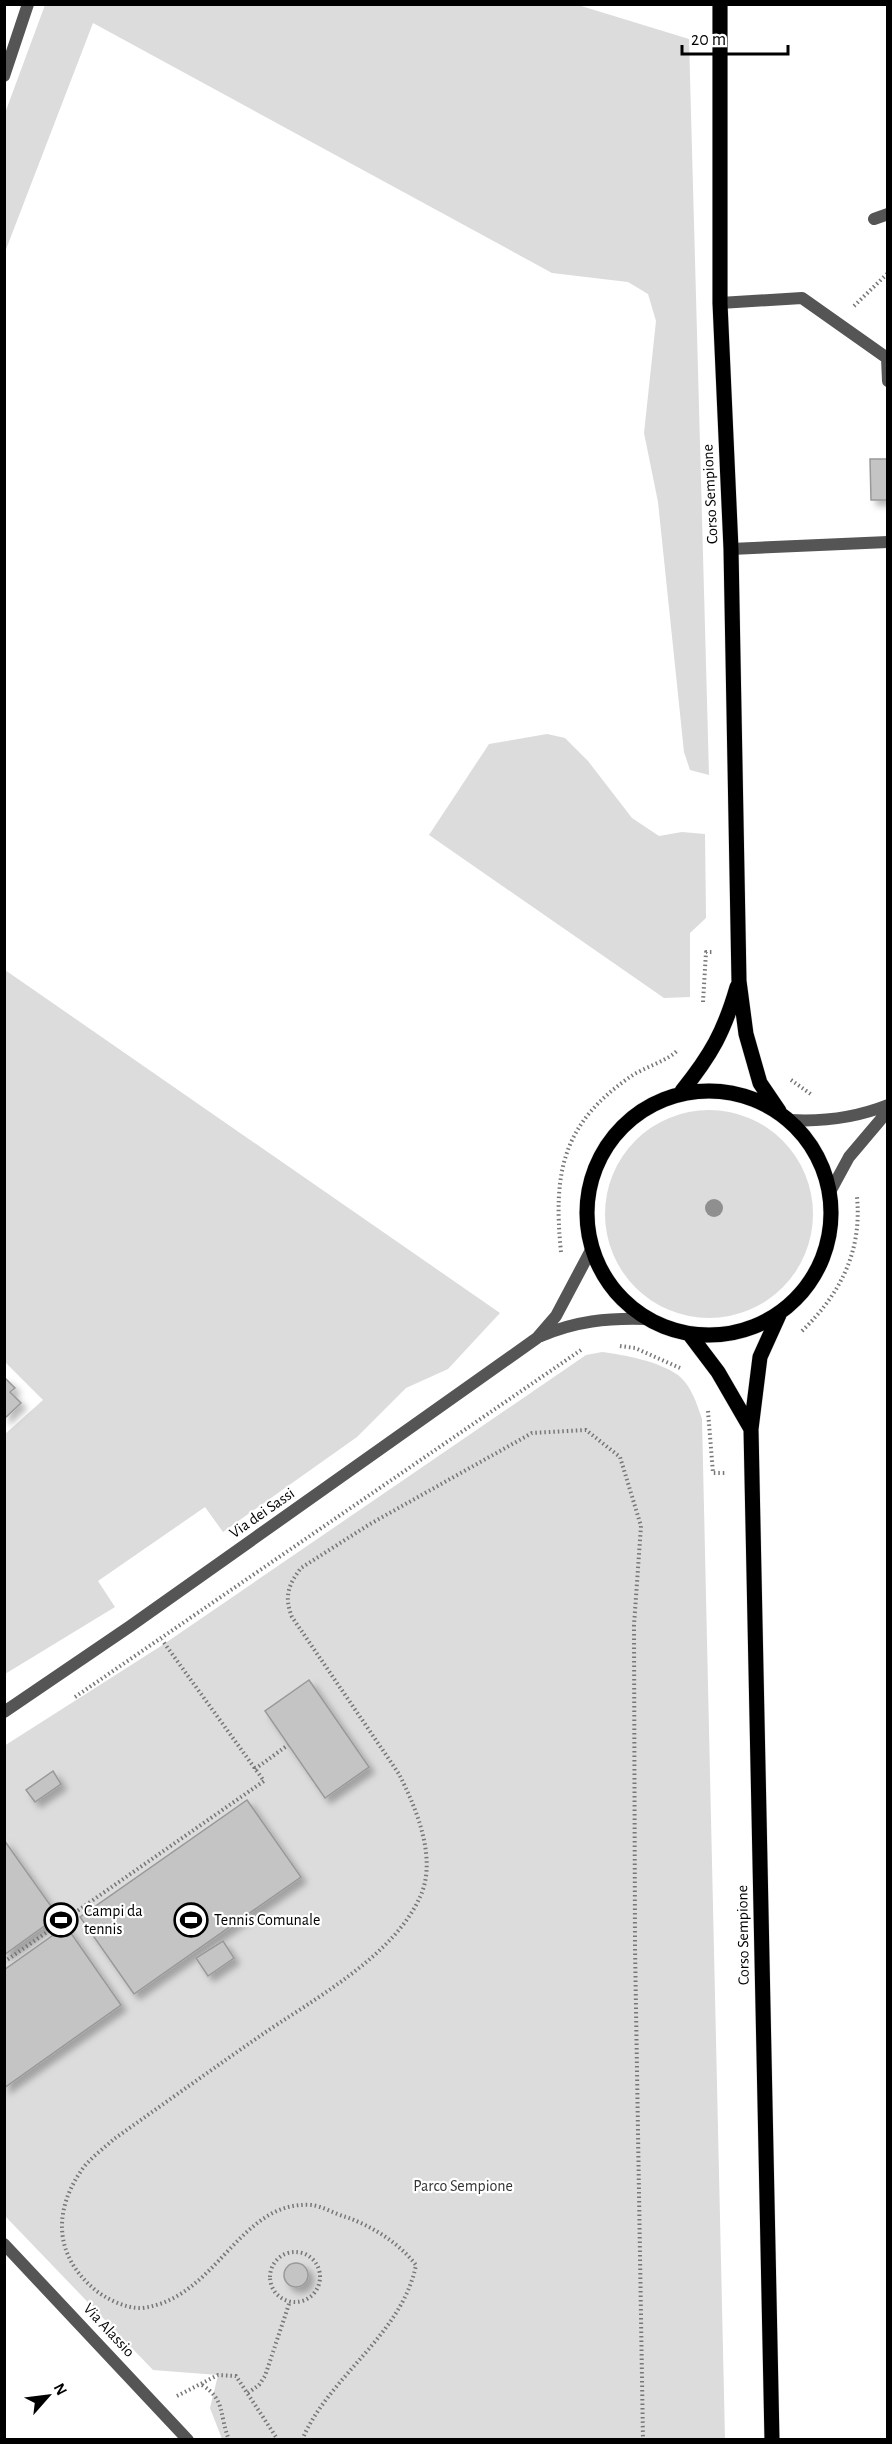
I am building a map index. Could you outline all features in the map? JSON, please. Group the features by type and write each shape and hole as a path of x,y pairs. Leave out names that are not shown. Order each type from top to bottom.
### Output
{"main road":[{"name":"Corso Sempione","path":"720,4 720,303 731,549 739,981"},
{"path":"682,1091 711,1055 728,1019 739,981"},
{"path":"739,981 746,1034 760,1083 816,1152 830,1192 830,1239 811,1282 779,1315 736,1334 690,1335 645,1319 611,1290 591,1250 585,1199 601,1151 635,1112 682,1091 733,1091 784,1115"},
{"name":"Corso Sempione","path":"772,2439 751,1430 760,1357 779,1315"},
{"path":"690,1335 718,1372 751,1430"}],"street":[{"path":"4,76 28,4"},
{"path":"874,219 888,214"},
{"path":"720,303 802,298 887,358 888,381"},
{"path":"731,549 888,542"},
{"path":"784,1115 825,1122 866,1113 888,1105"},
{"path":"830,1192 849,1157 888,1111"},
{"name":"Via dei Sassi","path":"537,1338 556,1316 591,1250"},
{"name":"Via dei Sassi","path":"4,1712 129,1627 537,1338 566,1326 604,1318 645,1319"},
{"name":"Via Alassio","path":"4,2244 188,2439"}],"path":[{"path":"837,323 888,273"},
{"path":"796,1337 826,1305 846,1272 857,1234 856,1192"},
{"path":"612,1344 635,1348 682,1368"},
{"path":"65,1703 162,1640 543,1375 590,1347"},
{"path":"705,1400 710,1418 713,1473 751,1473"},
{"path":"302,2439 307,2427 337,2385 385,2328 400,2305 413,2279 416,2265 406,2253 363,2223 312,2205 281,2210 253,2225 185,2294 161,2305 138,2308 117,2302 97,2291 77,2274 64,2251 62,2219 68,2196 82,2169 114,2139 365,1962 405,1920 421,1896 426,1872 425,1848 410,1796 399,1774 292,1617 286,1594 293,1578 301,1568 370,1524 532,1433 586,1430 620,1457 641,1526 634,1625 634,1673 635,1947 643,2439"},
{"path":"4,1962 264,1781 162,1640"},
{"path":"255,1769 288,1745"},
{"path":"296,2252 312,2258 320,2271 321,2279 315,2293 309,2299 290,2301 278,2296 273,2289 271,2272 280,2257 296,2252"},
{"path":"248,2393 260,2385 266,2376 290,2301"},
{"path":"229,2439 223,2425 221,2405 215,2393 201,2384 218,2375 236,2376 278,2439"}],"green space":[{"path":"45,5 578,5 689,39 709,775 690,770 684,752 658,502 644,433 656,321 648,294 628,282 552,273 93,23 5,252 5,113"},
{"path":"547,734 565,738 588,761 632,818 659,836 682,832 705,834 706,918 690,933 690,997 664,998 429,835 489,744"},
{"path":"5,970 500,1313 448,1369 406,1388 357,1437 223,1532 205,1507 98,1581 115,1607 5,1674 5,1434 43,1400 5,1362"},
{"path":"699,1110 719,1110 739,1114 758,1122 783,1140 796,1156 805,1174 813,1204 809,1244 805,1254 796,1272 783,1288 767,1301 739,1314 719,1318 699,1318 679,1314 660,1306 643,1295 628,1280 609,1244 605,1224 605,1204 609,1184 617,1165 628,1148 643,1133 679,1114"},
{"name":"Parco Sempione","path":"602,1352 651,1362 678,1375 690,1389 702,1419 725,2439 222,2439 210,2408 218,2375 153,2370 5,2216 4,1746 161,1646 586,1355"}],"building":[{"path":"870,459 888,459 888,500 871,500"},
{"path":"4,1377 15,1388 10,1392 21,1403 4,1419"},
{"path":"309,1680 369,1767 325,1798 265,1711"},
{"path":"53,1771 61,1784 35,1802 26,1790"},
{"path":"247,1800 301,1877 134,1994 80,1917"},
{"path":"4,1840 58,1916 4,1955"},
{"path":"66,1926 121,2005 4,2088 4,1970"},
{"path":"223,1941 234,1958 208,1976 196,1958"},
{"path":"296,2263 304,2267 308,2275 304,2283 296,2287 288,2283 284,2275 288,2267"}],"place":[{"name":"Campi da tennis","path":"61,1920"},
{"name":"Tennis Comunale","path":"191,1920"}]}
